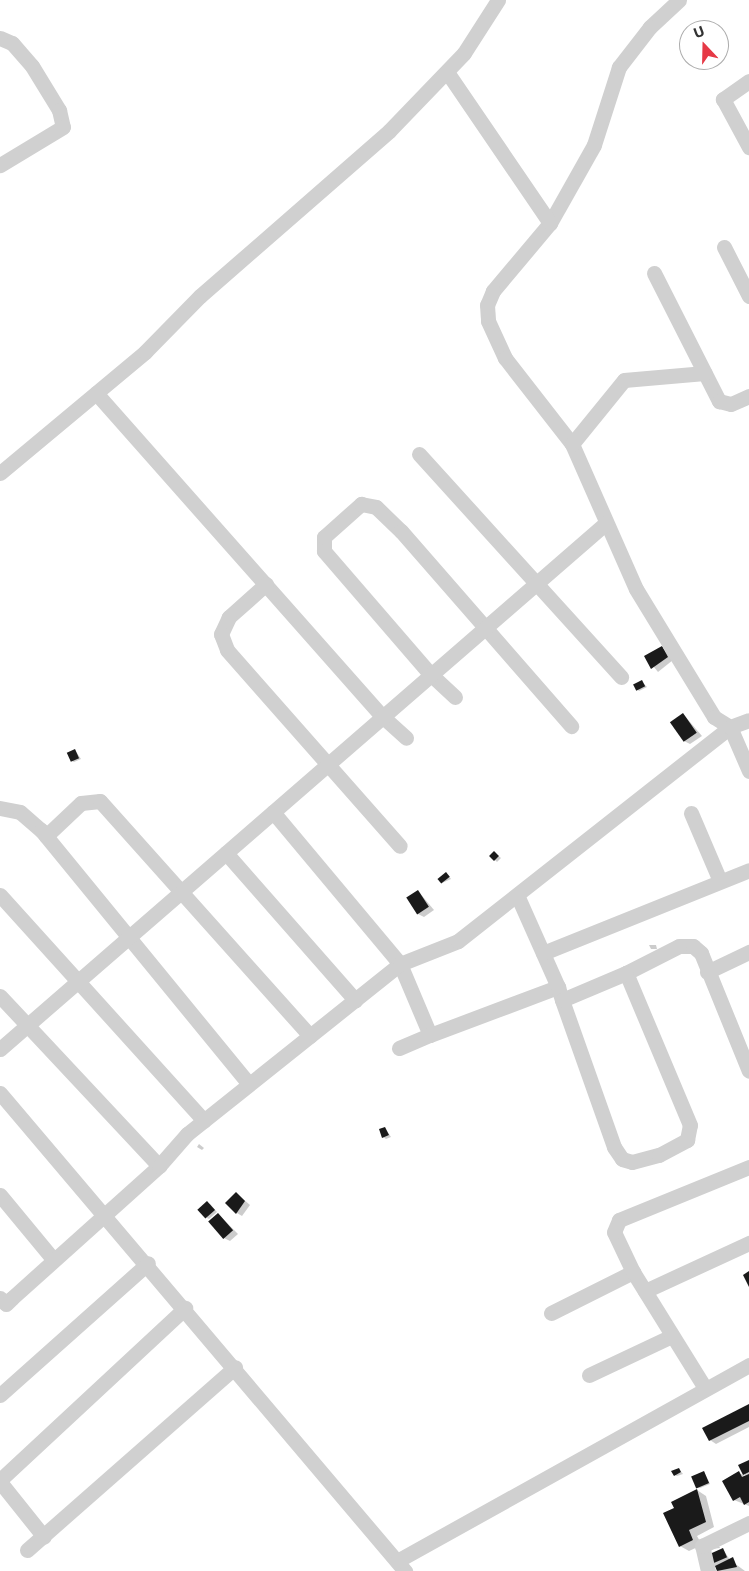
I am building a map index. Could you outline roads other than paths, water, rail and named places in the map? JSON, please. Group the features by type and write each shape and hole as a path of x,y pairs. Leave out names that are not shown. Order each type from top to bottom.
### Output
{"street":[{"path":"0,473 96,393 389,132 447,72 473,41 498,0"},
{"path":"679,0 650,26 619,67 594,145 550,223 493,291 487,305 488,321 504,358 572,444 636,589 714,718 730,728 749,771"},
{"path":"0,38 12,43 32,66 58,110 63,127 0,165"},
{"path":"447,72 550,223"},
{"path":"749,81 724,99 749,147"},
{"path":"724,247 749,296"},
{"path":"654,273 718,401 731,404 749,396"},
{"path":"572,444 624,380 704,373"},
{"path":"96,393 382,717 406,738"},
{"path":"419,454 621,677"},
{"path":"455,697 431,675 324,551 324,537 339,521 361,504 376,507 487,626 570,726"},
{"path":"0,1049 606,524"},
{"path":"266,584 229,617 221,634 227,650 330,763 400,846"},
{"path":"2,1303 105,1216 204,1121 400,964 458,941 518,897 730,728 749,720"},
{"path":"46,836 81,803 100,801 310,1036"},
{"path":"0,808 20,812 46,836 250,1084"},
{"path":"273,812 400,964 430,1035"},
{"path":"691,813 720,881"},
{"path":"226,853 355,1000"},
{"path":"543,953 749,870"},
{"path":"0,895 204,1121"},
{"path":"518,897 560,994 614,1147 622,1159 632,1162 659,1155 687,1140 690,1125 626,973"},
{"path":"399,1048 430,1035 626,973 679,946 693,946 701,953 707,972 742,1037 749,1071"},
{"path":"707,972 749,952"},
{"path":"0,996 159,1166"},
{"path":"0,1093 105,1216 148,1263 401,1566 705,1388 749,1365"},
{"path":"705,1388 633,1272 614,1232 619,1220 749,1167"},
{"path":"0,1195 53,1259"},
{"path":"645,1291 749,1243"},
{"path":"0,1395 148,1263"},
{"path":"551,1313 633,1272"},
{"path":"44,1537 0,1481 185,1308"},
{"path":"589,1375 672,1336"},
{"path":"27,1550 235,1367"},
{"path":"708,1571 702,1546 749,1523"}]}
